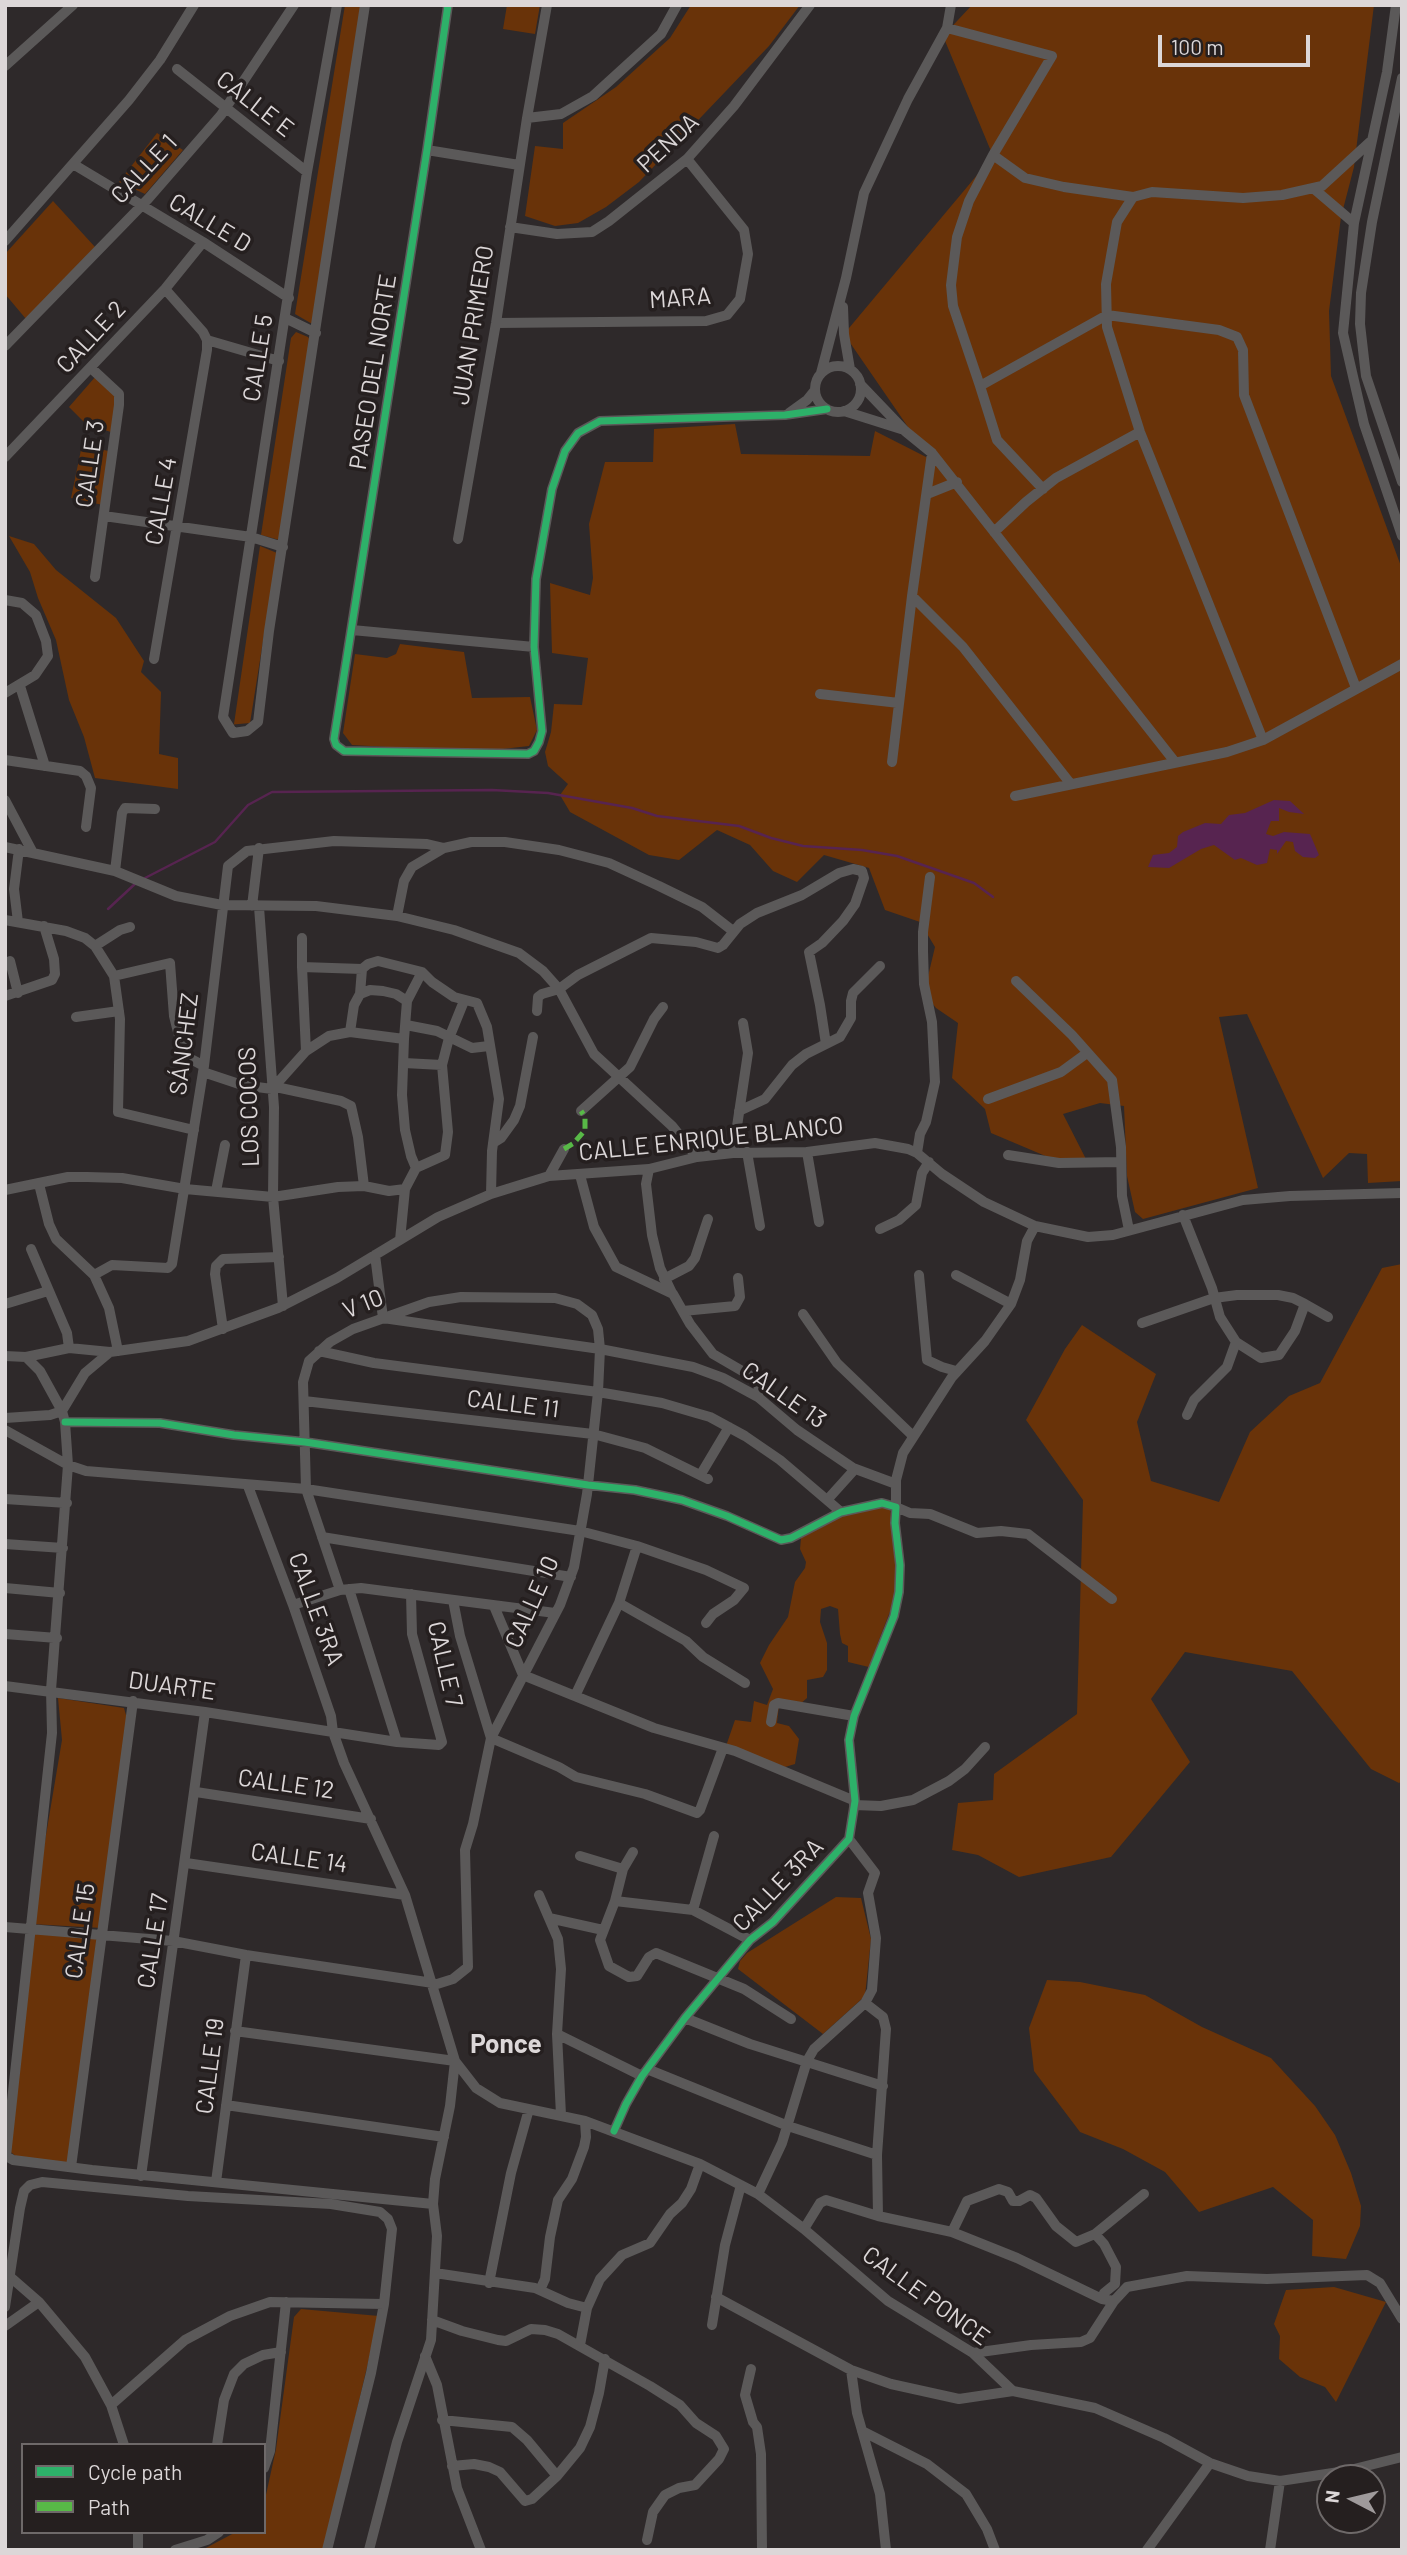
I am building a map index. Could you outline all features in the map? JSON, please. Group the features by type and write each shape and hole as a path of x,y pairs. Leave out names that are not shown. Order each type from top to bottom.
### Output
{"street":[{"path":"5,66 73,5"},
{"path":"5,241 129,100 160,60 194,5"},
{"name":"CALLE 1","path":"5,346 139,205 148,199 225,108 293,5"},
{"name":"CALLE 5","path":"283,547 258,722 247,731 233,733 223,717 307,172 337,5"},
{"path":"104,516 251,537 283,547 365,5"},
{"name":"PASEO DEL NORTE","path":"448,5 334,739 336,745 344,751 528,754 534,751 542,731 534,647"},
{"name":"JUAN PRIMERO","path":"458,539 547,5"},
{"path":"527,118 561,114 593,96 661,34 677,5"},
{"name":"PENDA","path":"510,227 558,234 592,232 687,159 734,106 810,5"},
{"path":"785,415 807,400 815,390 846,278 864,193 908,99 947,29 951,5"},
{"path":"1396,5 1387,72 1353,223 1343,312 1345,349 1364,424 1402,536"},
{"path":"947,29 1052,56 969,201 957,237 951,285 953,306 997,440 1043,489"},
{"name":"CALLE E","path":"177,69 307,172"},
{"path":"1402,78 1373,222 1361,293 1360,324 1366,376 1402,482"},
{"path":"993,155 1025,178 1133,197 1152,192 1243,198 1282,195 1322,186 1370,142"},
{"path":"427,149 519,165"},
{"name":"MARA","path":"496,323 706,321 727,315 740,299 748,254 744,230 687,159"},
{"name":"CALLE D","path":"73,164 203,242 289,298"},
{"path":"1313,188 1353,223"},
{"path":"1133,197 1117,222 1107,284 1107,327 1140,432 1263,740"},
{"name":"CALLE 2","path":"5,457 165,289 203,242"},
{"path":"846,278 842,313 850,369 860,384 905,431 932,453 957,482 1175,762"},
{"path":"165,289 203,332 207,345 279,361"},
{"path":"980,386 1107,316 1219,330 1237,337 1242,350 1244,395 1356,688"},
{"path":"285,318 316,333"},
{"name":"CALLE 4","path":"154,659 207,345"},
{"path":"821,373 832,366 850,369"},
{"name":"CALLE 3","path":"91,368 119,394 95,577"},
{"path":"844,411 857,401 860,384"},
{"path":"815,390 818,401 827,410"},
{"path":"352,630 534,647 536,579 552,489 565,451 578,433 600,421 785,415 827,410 844,411 905,431"},
{"path":"994,532 1056,478 1140,432"},
{"path":"892,762 932,453"},
{"path":"926,494 957,482"},
{"path":"912,596 963,647 1070,783"},
{"path":"5,600 22,603 36,615 46,641 48,656 35,675 5,693"},
{"path":"1015,796 1227,752 1263,740 1402,664"},
{"path":"20,686 45,766"},
{"path":"820,694 899,703"},
{"path":"5,760 80,771 90,780 86,827"},
{"path":"5,800 32,851"},
{"path":"115,871 122,813 125,808 155,809"},
{"path":"259,848 334,841 427,844 444,848"},
{"path":"397,916 404,881 412,867 444,848 471,842 505,842 559,850 609,863 702,908 733,931"},
{"path":"5,847 115,871 176,896 222,905 316,906 397,916 454,930 519,953 544,971 559,989 594,1054 672,1126 697,1157"},
{"name":"SÁNCHEZ","path":"94,1275 112,1265 168,1268 172,1264 204,1069 228,866 247,850 259,848"},
{"name":"LOS COCOS","path":"259,848 255,906 274,1088 273,1196 283,1306"},
{"path":"18,922 14,888 19,849"},
{"path":"537,1011 538,997 559,989 578,975 651,938 696,942 718,948 723,946 733,931 757,913 802,895 839,873 853,869 862,871 864,878 855,904 822,943 809,951 826,1044"},
{"path":"916,1153 935,1082 931,1011 923,968 923,932 930,877"},
{"path":"5,919 66,931 85,938 95,946 114,976 119,1011 118,1112 194,1130"},
{"path":"5,996 52,980 55,974 54,959 44,926"},
{"path":"95,946 120,930 130,927"},
{"path":"302,938 306,1051"},
{"path":"10,961 18,993"},
{"path":"302,967 365,966 379,961 422,972 454,997 477,1003 482,1011 499,1099 493,1143 491,1194"},
{"path":"114,976 170,963 174,1016 181,1044 189,1058 204,1069 242,1085 274,1088 341,1101 351,1106 364,1186"},
{"path":"350,1032 365,966"},
{"path":"739,1111 765,1099 786,1076 792,1065 806,1054 841,1037 851,1018 850,1001 853,993 880,966"},
{"path":"416,1168 405,1130 402,1095 407,1001 422,972"},
{"path":"1016,981 1112,1080 1117,1108 1122,1196 1129,1230"},
{"path":"360,994 370,990 383,991 396,994 407,1001"},
{"path":"400,1240 405,1189 416,1168 445,1155 448,1132 442,1065 449,1038 464,1001"},
{"path":"582,1111 629,1067 663,1007"},
{"path":"76,1017 119,1011"},
{"path":"733,1153 748,1053 743,1023"},
{"path":"406,1025 437,1031 472,1048 489,1046"},
{"path":"274,1088 306,1051 328,1036 350,1032 404,1039"},
{"path":"493,1143 501,1138 520,1106 533,1037"},
{"path":"988,1099 1061,1072 1087,1053"},
{"path":"404,1063 442,1065"},
{"name":"CALLE ENRIQUE BLANCO","path":"5,1356 26,1357 69,1348 114,1352 188,1340 283,1306 439,1217 491,1194 549,1176 649,1169 697,1157 747,1152 807,1152 866,1143 908,1149 984,1202 1035,1226 1088,1237 1113,1235 1242,1200 1402,1193"},
{"path":"216,1191 225,1145"},
{"path":"549,1176 564,1149"},
{"path":"747,1152 760,1226"},
{"path":"807,1152 819,1222"},
{"path":"1008,1155 1059,1163 1121,1162"},
{"path":"880,1229 899,1220 916,1205 922,1172 929,1162"},
{"path":"649,1169 646,1184 649,1212 664,1279 713,1354 759,1382 758,1397"},
{"path":"580,1175 594,1227 616,1267 673,1294"},
{"path":"5,1190 68,1177 122,1178 185,1189 273,1196 338,1187 364,1186 389,1191 405,1189"},
{"path":"5,1418 50,1415 62,1411 85,1373 114,1352 109,1308 94,1275 56,1239 49,1224 39,1184"},
{"path":"1183,1215 1220,1317 1236,1342 1261,1357 1279,1355 1295,1331 1305,1304"},
{"path":"664,1279 689,1266 695,1258 708,1219"},
{"name":"CALLE 3RA","path":"614,2132 644,2073 685,2018 750,1940 773,1922 849,1839 854,1803 849,1740 854,1716 894,1616 899,1592 896,1484 903,1452 957,1371 985,1341 1011,1304 1020,1280 1027,1241 1035,1226"},
{"path":"32,1249 66,1333 69,1348"},
{"path":"375,1255 383,1318"},
{"path":"223,1329 216,1266 223,1259 279,1257"},
{"path":"956,1275 1011,1304"},
{"path":"919,1276 927,1360 957,1371"},
{"path":"683,1311 736,1307 740,1297 738,1278"},
{"path":"5,1304 48,1291"},
{"path":"1142,1323 1214,1298 1237,1295 1278,1295 1293,1298 1328,1317"},
{"name":"V 10","path":"397,1742 345,1589 322,1536 306,1489 303,1382 309,1361 319,1351 353,1329 429,1302 461,1297 555,1298 578,1304 592,1315 598,1329 600,1349 597,1392"},
{"path":"803,1314 837,1363 913,1436"},
{"name":"CALLE 13","path":"383,1318 680,1363 723,1378 758,1397 797,1430 855,1469 896,1484"},
{"path":"1186,1416 1194,1400 1227,1367 1236,1342"},
{"path":"319,1351 374,1363 597,1392 689,1410 729,1427 780,1460 841,1512"},
{"path":"26,1357 40,1371 62,1411 68,1465 51,1690 52,1733 6,2156 13,2161 141,2176 433,2204"},
{"name":"CALLE 10","path":"491,1738 571,1577 588,1485 597,1392"},
{"name":"CALLE 11","path":"304,1401 593,1434 645,1448 705,1477 729,1427"},
{"path":"65,1422 160,1423 635,1490 682,1500 727,1516 781,1541 841,1512 882,1503 910,1513 930,1514 977,1533 1002,1531 1028,1534 1112,1599"},
{"path":"5,1430 68,1465 86,1471 306,1489 580,1531 637,1546 706,1570 744,1588 706,1623"},
{"path":"828,1499 855,1469"},
{"name":"CALLE 3RA","path":"248,1486 293,1605 344,1763 405,1895 455,2061"},
{"path":"5,1499 66,1503"},
{"path":"322,1536 571,1577"},
{"path":"5,1544 63,1548"},
{"path":"575,1696 620,1603 637,1546"},
{"path":"5,1588 60,1592"},
{"path":"293,1605 345,1589 411,1594 555,1613"},
{"name":"CALLE 7","path":"411,1594 412,1634 442,1742"},
{"path":"5,1927 173,1941 433,1984 453,1979 468,1967 465,1850 491,1738 460,1636 453,1600"},
{"path":"620,1603 686,1641 703,1657 745,1683"},
{"path":"494,1606 523,1675 654,1728 723,1748 796,1776 854,1803 881,1806 913,1800 949,1781 965,1769 985,1746"},
{"path":"5,1634 57,1637"},
{"name":"DUARTE","path":"5,1686 205,1712 397,1742 439,1745 442,1742"},
{"name":"CALLE 15","path":"71,2167 133,1702"},
{"path":"771,1722 774,1705 778,1703 854,1716"},
{"name":"CALLE 17","path":"141,2176 205,1712"},
{"path":"491,1738 576,1777 645,1794 697,1813 701,1810 723,1748"},
{"name":"CALLE 12","path":"196,1792 370,1819"},
{"path":"693,1910 714,1836"},
{"path":"758,2194 788,2126 807,2061 814,2049 864,2003 872,1990 875,1924 868,1892 875,1873 849,1839"},
{"path":"633,1852 623,1869 615,1901 600,1940 609,1966 629,1977 637,1976 649,1957 656,1954 760,1997 791,2019"},
{"path":"580,1856 623,1869"},
{"name":"CALLE 14","path":"186,1863 405,1895"},
{"path":"539,1895 558,1939 561,1969 557,2034 561,2115"},
{"path":"615,1901 693,1910 750,1940"},
{"path":"549,1918 603,1930"},
{"name":"CALLE 19","path":"216,2182 246,1955"},
{"path":"864,2003 883,2017 886,2029 877,2155 878,2216"},
{"path":"685,2018 750,2044 883,2087"},
{"path":"236,2031 455,2061 435,2179 433,2204 437,2236 430,2340 397,2442 369,2550"},
{"path":"557,2034 644,2073 788,2126 877,2155"},
{"name":"CALLE PONCE","path":"455,2061 476,2088 500,2103 586,2121 700,2164 758,2194 804,2229 888,2301 973,2353 1013,2390"},
{"path":"226,2105 444,2137"},
{"path":"489,2283 511,2173 529,2109"},
{"path":"540,2290 545,2278 558,2200 572,2179 581,2155 586,2137 586,2121"},
{"path":"580,2345 587,2308 600,2279 622,2255 650,2243 691,2189 700,2164"},
{"path":"5,2307 8,2275 24,2191 30,2185 42,2182 188,2196 331,2204 380,2212 388,2218 392,2229 384,2304 371,2373 327,2550"},
{"path":"712,2325 724,2245 741,2185"},
{"path":"951,2232 967,2201 999,2189 1008,2192 1013,2202 1030,2195 1037,2198 1056,2227 1076,2242 1095,2234 1144,2194"},
{"path":"804,2229 820,2203 826,2200 878,2216 951,2232 1017,2258 1102,2299 1114,2301"},
{"path":"1095,2234 1104,2244 1116,2267 1115,2284 1104,2293 1102,2299"},
{"path":"435,2273 540,2290 568,2303 587,2308"},
{"path":"8,2275 39,2302 85,2357 111,2405 123,2443"},
{"path":"973,2353 1080,2342 1090,2338 1098,2329 1114,2301 1127,2287 1187,2276 1267,2279 1367,2275 1380,2283 1402,2319"},
{"path":"716,2297 850,2370 891,2384 925,2389 959,2399 1013,2390 1095,2408 1164,2438 1210,2463 1248,2476 1280,2481 1346,2471 1402,2457"},
{"path":"5,2326 39,2302"},
{"path":"111,2405 185,2340 230,2316 270,2302 384,2304"},
{"path":"266,2462 270,2451 286,2302"},
{"path":"432,2320 499,2340 506,2340 531,2329 545,2330 580,2345 680,2405 696,2423 716,2437 724,2449 719,2459 695,2485 679,2488 665,2495 653,2512 647,2540"},
{"path":"217,2443 224,2400 234,2374 244,2364 263,2355 281,2352"},
{"path":"425,2356 437,2385 457,2488 481,2550"},
{"path":"452,2466 474,2465 500,2472 528,2502 557,2476 580,2448 590,2427 605,2360"},
{"path":"751,2369 745,2395 757,2427 761,2454 762,2550"},
{"path":"850,2370 862,2431 880,2494 886,2550"},
{"path":"442,2420 512,2427 527,2440 557,2476"},
{"path":"862,2431 944,2474 966,2494 987,2529 995,2550"},
{"path":"1147,2550 1210,2463"},
{"path":"1270,2550 1280,2481"},
{"path":"175,2550 207,2540 216,2534"}],"shaded area":[{"path":"345,5 364,5 314,325 295,314"},
{"path":"507,5 540,5 535,34 503,29"},
{"path":"691,5 800,5 769,46 639,182 606,207 578,223 555,226 525,216 535,146 563,149 563,123 616,87 670,38"},
{"path":"972,5 1374,5 1354,167 1341,217 1329,311 1331,376 1402,569 1402,1181 1368,1183 1367,1154 1349,1153 1323,1178 1247,1014 1219,1017 1258,1188 1143,1219 1135,1212 1127,1176 1124,1106 1100,1103 1063,1114 1089,1165 1062,1163 991,1133 985,1109 952,1078 958,1023 936,1008 924,993 935,947 920,922 885,910 869,868 824,855 797,882 773,871 750,845 717,830 679,860 649,855 570,812 560,795 568,784 548,766 545,752 551,732 554,704 582,705 588,658 552,653 550,583 590,595 593,578 589,524 605,462 653,462 654,429 735,424 741,454 870,456 875,431 930,459 844,334 993,156 943,36"},
{"path":"157,133 183,150 145,194 119,182"},
{"path":"53,201 95,247 26,319 5,294 5,254"},
{"path":"296,332 308,337 311,342 283,541 261,535 291,338"},
{"path":"96,376 118,395 114,433 86,424 69,407"},
{"path":"82,445 113,452 103,505 71,498"},
{"path":"9,536 34,544 56,570 116,618 144,661 141,672 161,692 159,754 178,758 178,789 95,778 84,737 69,700 56,640 30,572"},
{"path":"260,546 277,553 250,723 228,725 234,724"},
{"path":"400,644 464,652 472,698 530,697 537,730 529,746 476,752 352,745 343,733 355,654 387,658 396,654"},
{"path":"1274,800 1290,801 1304,814 1279,808 1279,821 1271,821 1266,834 1310,834 1319,855 1315,858 1303,857 1295,851 1293,842 1286,841 1277,854 1277,850 1270,849 1267,863 1257,865 1241,858 1235,860 1214,845 1201,849 1169,868 1148,867 1153,855 1169,853 1177,847 1178,836 1183,832 1205,823 1221,824 1229,815 1245,813"},
{"path":"1402,1264 1402,1781 1399,1783 1371,1769 1292,1671 1185,1652 1151,1699 1190,1762 1111,1857 1019,1877 978,1855 952,1850 958,1803 993,1800 994,1774 1077,1714 1083,1500 1026,1420 1065,1349 1082,1325 1156,1374 1137,1422 1151,1481 1219,1502 1250,1432 1289,1396 1320,1383 1382,1268"},
{"path":"866,1506 890,1507 898,1591 877,1645 873,1668 848,1662 848,1646 842,1643 838,1609 830,1606 821,1609 820,1622 827,1643 827,1670 823,1677 807,1680 807,1698 799,1705 779,1705 777,1723 789,1726 799,1739 795,1764 785,1767 726,1746 735,1720 751,1722 754,1701 767,1705 773,1689 760,1663 788,1617 795,1582 805,1568 806,1562 800,1549 801,1538 817,1524"},
{"path":"58,1698 124,1708 129,1726 102,1928 31,1924 62,1740"},
{"path":"836,1897 861,1898 871,1939 865,1996 823,2034 738,1969 740,1961 747,1953"},
{"path":"34,1928 101,1934 71,2164 23,2162 7,2149"},
{"path":"1047,1980 1080,1982 1145,1995 1202,2027 1271,2058 1315,2106 1335,2135 1351,2173 1361,2206 1360,2226 1346,2259 1312,2256 1313,2220 1273,2187 1199,2212 1165,2172 1123,2149 1080,2132 1034,2071 1029,2028"},
{"path":"1334,2287 1386,2302 1336,2402 1325,2387 1300,2377 1279,2359 1280,2336 1274,2324 1286,2290"},
{"path":"301,2309 379,2316 324,2550 202,2550 232,2534 266,2534 266,2495 276,2449 294,2317"}],"waterway":[{"path":"145,878 215,842 248,805 272,792 492,790 548,793 632,808 657,816 739,826 803,846 862,850 897,856 974,883 993,897"},
{"path":"108,909 136,883"}],"marked path":[{"path":"564,1149 574,1143 585,1130 585,1117 581,1111"}],"cycle path":[{"path":"448,5 334,739 336,745 344,751 528,754 534,751 542,731 534,647 536,579 552,489 565,451 578,433 600,421 785,415 827,409"},
{"path":"65,1422 160,1423 635,1490 682,1500 781,1540 791,1538 841,1512 882,1503 896,1507 899,1592 894,1616 854,1716 849,1740 855,1801 849,1839 773,1922 750,1940 685,2018 642,2076 614,2131"}],"district":[{"name":"Ponce","path":"506,2044"}]}
